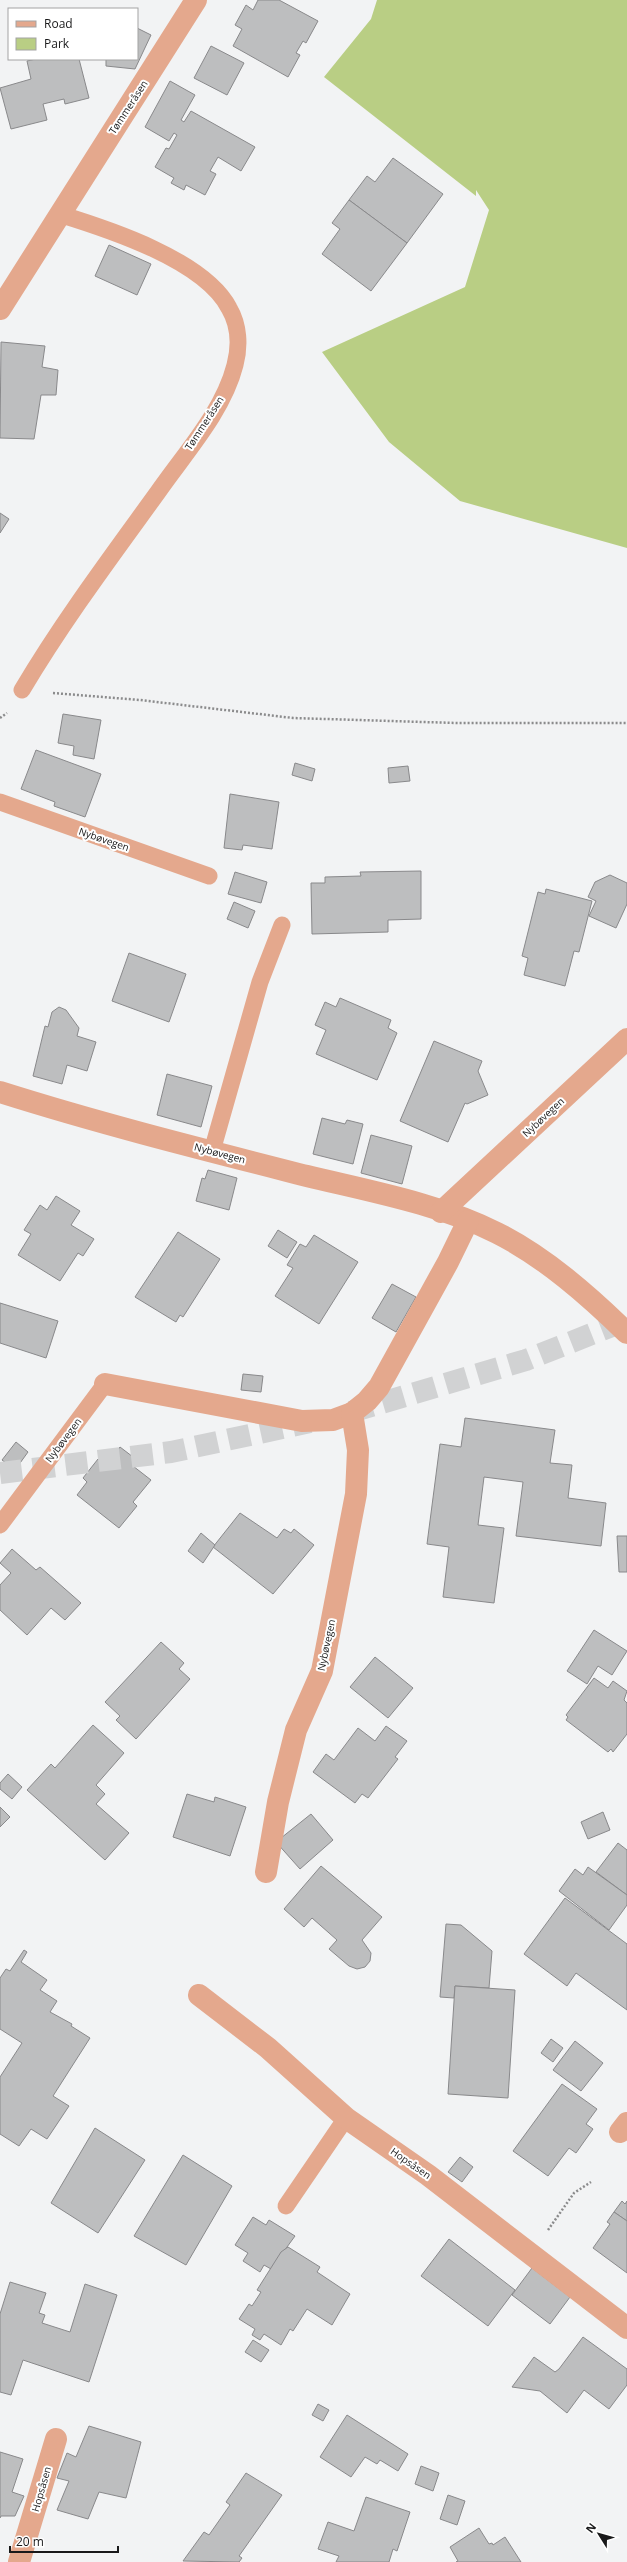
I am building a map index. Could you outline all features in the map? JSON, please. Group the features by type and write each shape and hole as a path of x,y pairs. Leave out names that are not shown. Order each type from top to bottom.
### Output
{"street":[{"name":"Tømmeråsen","path":"0,309 11,295 59,214 196,0"},
{"name":"Nybøvegen","path":"441,1212 627,1039"},
{"name":"Nybøvegen","path":"0,1092 468,1220 524,1249 607,1313 627,1333"},
{"name":"Nybøvegen","path":"105,1384 302,1421 333,1420 352,1414 367,1401 379,1387 448,1262 468,1220"},
{"name":"Nybøvegen","path":"266,1872 278,1802 296,1730 322,1671 356,1494 358,1450 352,1414"},
{"name":"Hopsåsen","path":"199,1995 268,2048 346,2118 428,2175 627,2328"},
{"name":"Hopsåsen","path":"19,2562 56,2439"}],"lane":[{"name":"Tømmeråsen","path":"22,690 62,624 207,422 222,398 235,365 239,344 236,325 229,307 197,274 138,242 108,229 59,214"},
{"name":"Nybøvegen","path":"0,802 209,876"},
{"path":"212,1151 260,982 282,926"},
{"name":"Nybøvegen","path":"0,1525 105,1384"},
{"path":"286,2206 346,2118"}],"path":[{"path":"22,690 140,700 294,718 456,723 627,723"},
{"path":"531,2254 574,2193 591,2182"}],"green space":[{"path":"377,0 627,0 627,548 460,501 389,442 322,352 465,287 489,210 476,190 476,196 324,77 371,19"}],"building":[{"path":"258,0 279,0 318,21 306,43 303,41 296,53 300,55 288,77 233,46 242,29 235,25 246,5 253,10"},
{"path":"138,28 151,35 135,69 106,66 106,60 138,60"},
{"path":"211,46 244,63 227,95 194,78"},
{"path":"79,60 89,98 65,104 64,99 43,104 47,120 11,129 0,88 31,79 27,61"},
{"path":"170,81 195,95 181,120 184,122 191,111 255,147 241,171 218,157 210,171 216,174 205,195 186,185 184,190 171,183 174,178 155,167 166,148 169,149 177,135 174,133 169,141 145,127"},
{"path":"393,158 443,194 407,243 349,200 367,176 375,182"},
{"path":"349,200 407,243 371,291 322,254 340,229 332,223"},
{"path":"109,245 151,264 137,295 95,276"},
{"path":"1,342 45,346 42,367 58,370 56,395 41,395 34,439 0,438"},
{"path":"0,513 9,519 0,533"},
{"path":"63,714 101,720 94,759 73,755 74,746 58,743"},
{"path":"36,750 101,774 85,817 54,806 55,802 21,789"},
{"path":"295,763 315,769 312,781 292,775"},
{"path":"408,766 410,781 389,783 388,768"},
{"path":"230,794 279,802 272,849 243,845 242,850 224,848"},
{"path":"421,871 421,919 388,920 388,932 312,934 311,883 325,883 325,877 361,876 360,872"},
{"path":"235,872 267,882 261,903 228,894"},
{"path":"610,875 627,883 627,904 616,928 589,916 596,901 588,897 595,882"},
{"path":"546,889 592,901 579,952 574,951 565,986 524,975 528,958 522,956 538,892 545,894"},
{"path":"234,902 255,911 248,928 227,919"},
{"path":"129,953 186,974 169,1022 112,1001"},
{"path":"340,998 391,1020 388,1028 397,1033 377,1080 316,1054 326,1030 315,1025 325,1002 336,1007"},
{"path":"59,1007 66,1010 79,1028 77,1036 96,1042 87,1071 67,1065 62,1084 33,1076 45,1026 48,1027 52,1012"},
{"path":"434,1041 482,1061 478,1071 488,1095 467,1104 465,1103 448,1142 400,1121"},
{"path":"167,1074 212,1086 201,1127 157,1115"},
{"path":"322,1118 345,1124 347,1120 363,1124 353,1164 313,1154"},
{"path":"371,1135 412,1146 402,1184 361,1173"},
{"path":"208,1170 237,1178 229,1210 196,1201 202,1178 205,1179"},
{"path":"56,1196 80,1211 71,1225 94,1239 83,1256 78,1253 60,1281 18,1255 31,1234 24,1230 40,1205 47,1210"},
{"path":"278,1230 297,1242 287,1258 268,1246"},
{"path":"178,1232 220,1259 183,1317 180,1315 176,1322 135,1297"},
{"path":"314,1235 358,1262 319,1324 275,1296 293,1268 287,1265 300,1244 306,1247"},
{"path":"392,1284 416,1297 396,1332 372,1318"},
{"path":"0,1303 58,1321 46,1358 0,1343"},
{"path":"243,1374 263,1376 261,1392 241,1390"},
{"path":"465,1418 555,1430 550,1463 572,1465 568,1498 606,1503 601,1546 516,1536 523,1482 484,1477 478,1525 504,1528 494,1603 443,1597 449,1547 427,1544 440,1444 461,1447"},
{"path":"16,1442 28,1452 15,1470 2,1460"},
{"path":"120,1447 137,1460 133,1466 151,1480 133,1502 137,1506 119,1528 77,1495 87,1482 83,1478 98,1459 103,1463 114,1450 116,1452"},
{"path":"240,1513 277,1538 284,1529 291,1533 294,1529 314,1545 273,1594 213,1547"},
{"path":"201,1533 215,1545 203,1563 188,1551"},
{"path":"617,1536 627,1536 627,1572 619,1572"},
{"path":"12,1549 36,1570 40,1567 81,1603 65,1620 51,1608 27,1635 0,1610 0,1585 11,1573 0,1563"},
{"path":"594,1630 627,1651 612,1675 598,1666 587,1684 567,1671"},
{"path":"161,1642 184,1663 179,1669 190,1679 136,1739 116,1720 120,1716 105,1702"},
{"path":"375,1657 413,1688 388,1718 350,1687"},
{"path":"594,1678 608,1688 613,1681 627,1691 624,1700 627,1703 627,1734 613,1752 611,1749 608,1752 566,1720 568,1717 566,1715"},
{"path":"93,1725 124,1753 96,1785 105,1794 96,1804 129,1833 105,1860 27,1790 51,1764 55,1768"},
{"path":"386,1726 407,1741 395,1757 398,1759 368,1798 362,1794 355,1803 313,1772 326,1754 334,1760 358,1728 375,1741"},
{"path":"8,1774 22,1787 12,1799 0,1789 0,1783"},
{"path":"187,1794 214,1802 215,1797 246,1807 230,1856 173,1837"},
{"path":"0,1807 10,1817 0,1827"},
{"path":"603,1812 610,1830 588,1839 581,1822"},
{"path":"311,1814 333,1840 300,1869 276,1842"},
{"path":"618,1843 627,1850 627,1895 596,1872"},
{"path":"321,1866 382,1917 362,1940 371,1953 370,1961 365,1967 357,1969 349,1966 329,1949 337,1940 312,1918 304,1927 284,1909"},
{"path":"588,1867 627,1895 627,1905 609,1930 559,1891 575,1869 583,1875"},
{"path":"565,1898 627,1944 627,2010 576,1973 567,1986 524,1954"},
{"path":"446,1924 461,1925 492,1951 489,1988 455,1986 454,1998 440,1997"},
{"path":"24,1950 27,1952 21,1962 47,1980 40,1990 57,2001 50,2012 72,2024 71,2026 90,2038 53,2096 69,2106 47,2139 31,2129 19,2146 0,2134 0,2077 22,2043 0,2029 0,1978 6,1969 10,1971"},
{"path":"455,1986 515,1990 508,2098 448,2094"},
{"path":"551,2039 563,2048 553,2062 541,2053"},
{"path":"575,2041 603,2063 581,2091 553,2070"},
{"path":"562,2084 597,2109 586,2124 593,2129 576,2153 569,2148 548,2176 513,2151"},
{"path":"95,2128 145,2160 98,2233 51,2203"},
{"path":"183,2155 232,2186 186,2265 134,2236"},
{"path":"460,2157 473,2167 462,2182 448,2172"},
{"path":"622,2201 625,2204 627,2201 627,2221 614,2212"},
{"path":"614,2212 627,2221 627,2273 593,2248 610,2224 607,2222"},
{"path":"253,2217 266,2225 269,2220 295,2236 271,2269 264,2265 260,2272 243,2261 248,2253 235,2245"},
{"path":"449,2239 515,2290 488,2326 421,2276"},
{"path":"288,2247 320,2267 317,2272 350,2294 332,2325 307,2309 293,2331 290,2329 281,2345 264,2334 260,2340 252,2335 255,2329 239,2319 249,2304 252,2306 261,2292 257,2290 281,2252"},
{"path":"532,2268 570,2297 550,2324 512,2295"},
{"path":"10,2282 46,2293 39,2313 45,2315 42,2323 70,2332 85,2284 117,2295 89,2382 23,2360 11,2395 0,2392 0,2314"},
{"path":"583,2337 627,2369 627,2385 609,2409 584,2390 567,2413 540,2391 512,2387 534,2357 555,2372 559,2369"},
{"path":"253,2340 269,2350 261,2362 245,2352"},
{"path":"318,2404 329,2410 323,2421 312,2415"},
{"path":"347,2415 408,2454 398,2471 380,2460 377,2464 365,2457 351,2477 320,2457"},
{"path":"89,2426 141,2442 126,2498 99,2492 88,2519 57,2510 69,2481 57,2478 67,2453 76,2457"},
{"path":"0,2452 23,2459 12,2492 24,2496 15,2516 1,2516 0,2518"},
{"path":"421,2466 439,2473 433,2491 415,2484"},
{"path":"246,2473 282,2495 239,2556 242,2558 239,2562 183,2561 204,2532 209,2535 230,2505 226,2502"},
{"path":"448,2495 465,2501 457,2525 440,2519"},
{"path":"366,2497 410,2512 397,2551 393,2549 389,2562 336,2562 339,2556 318,2549 328,2522 354,2531"},
{"path":"479,2528 489,2544 492,2543 493,2545 505,2537 521,2562 456,2562 458,2561 450,2547"}],"tunnel":[{"path":"351,1412 526,1360 627,1320"},
{"path":"0,1473 171,1452 310,1422"}]}
